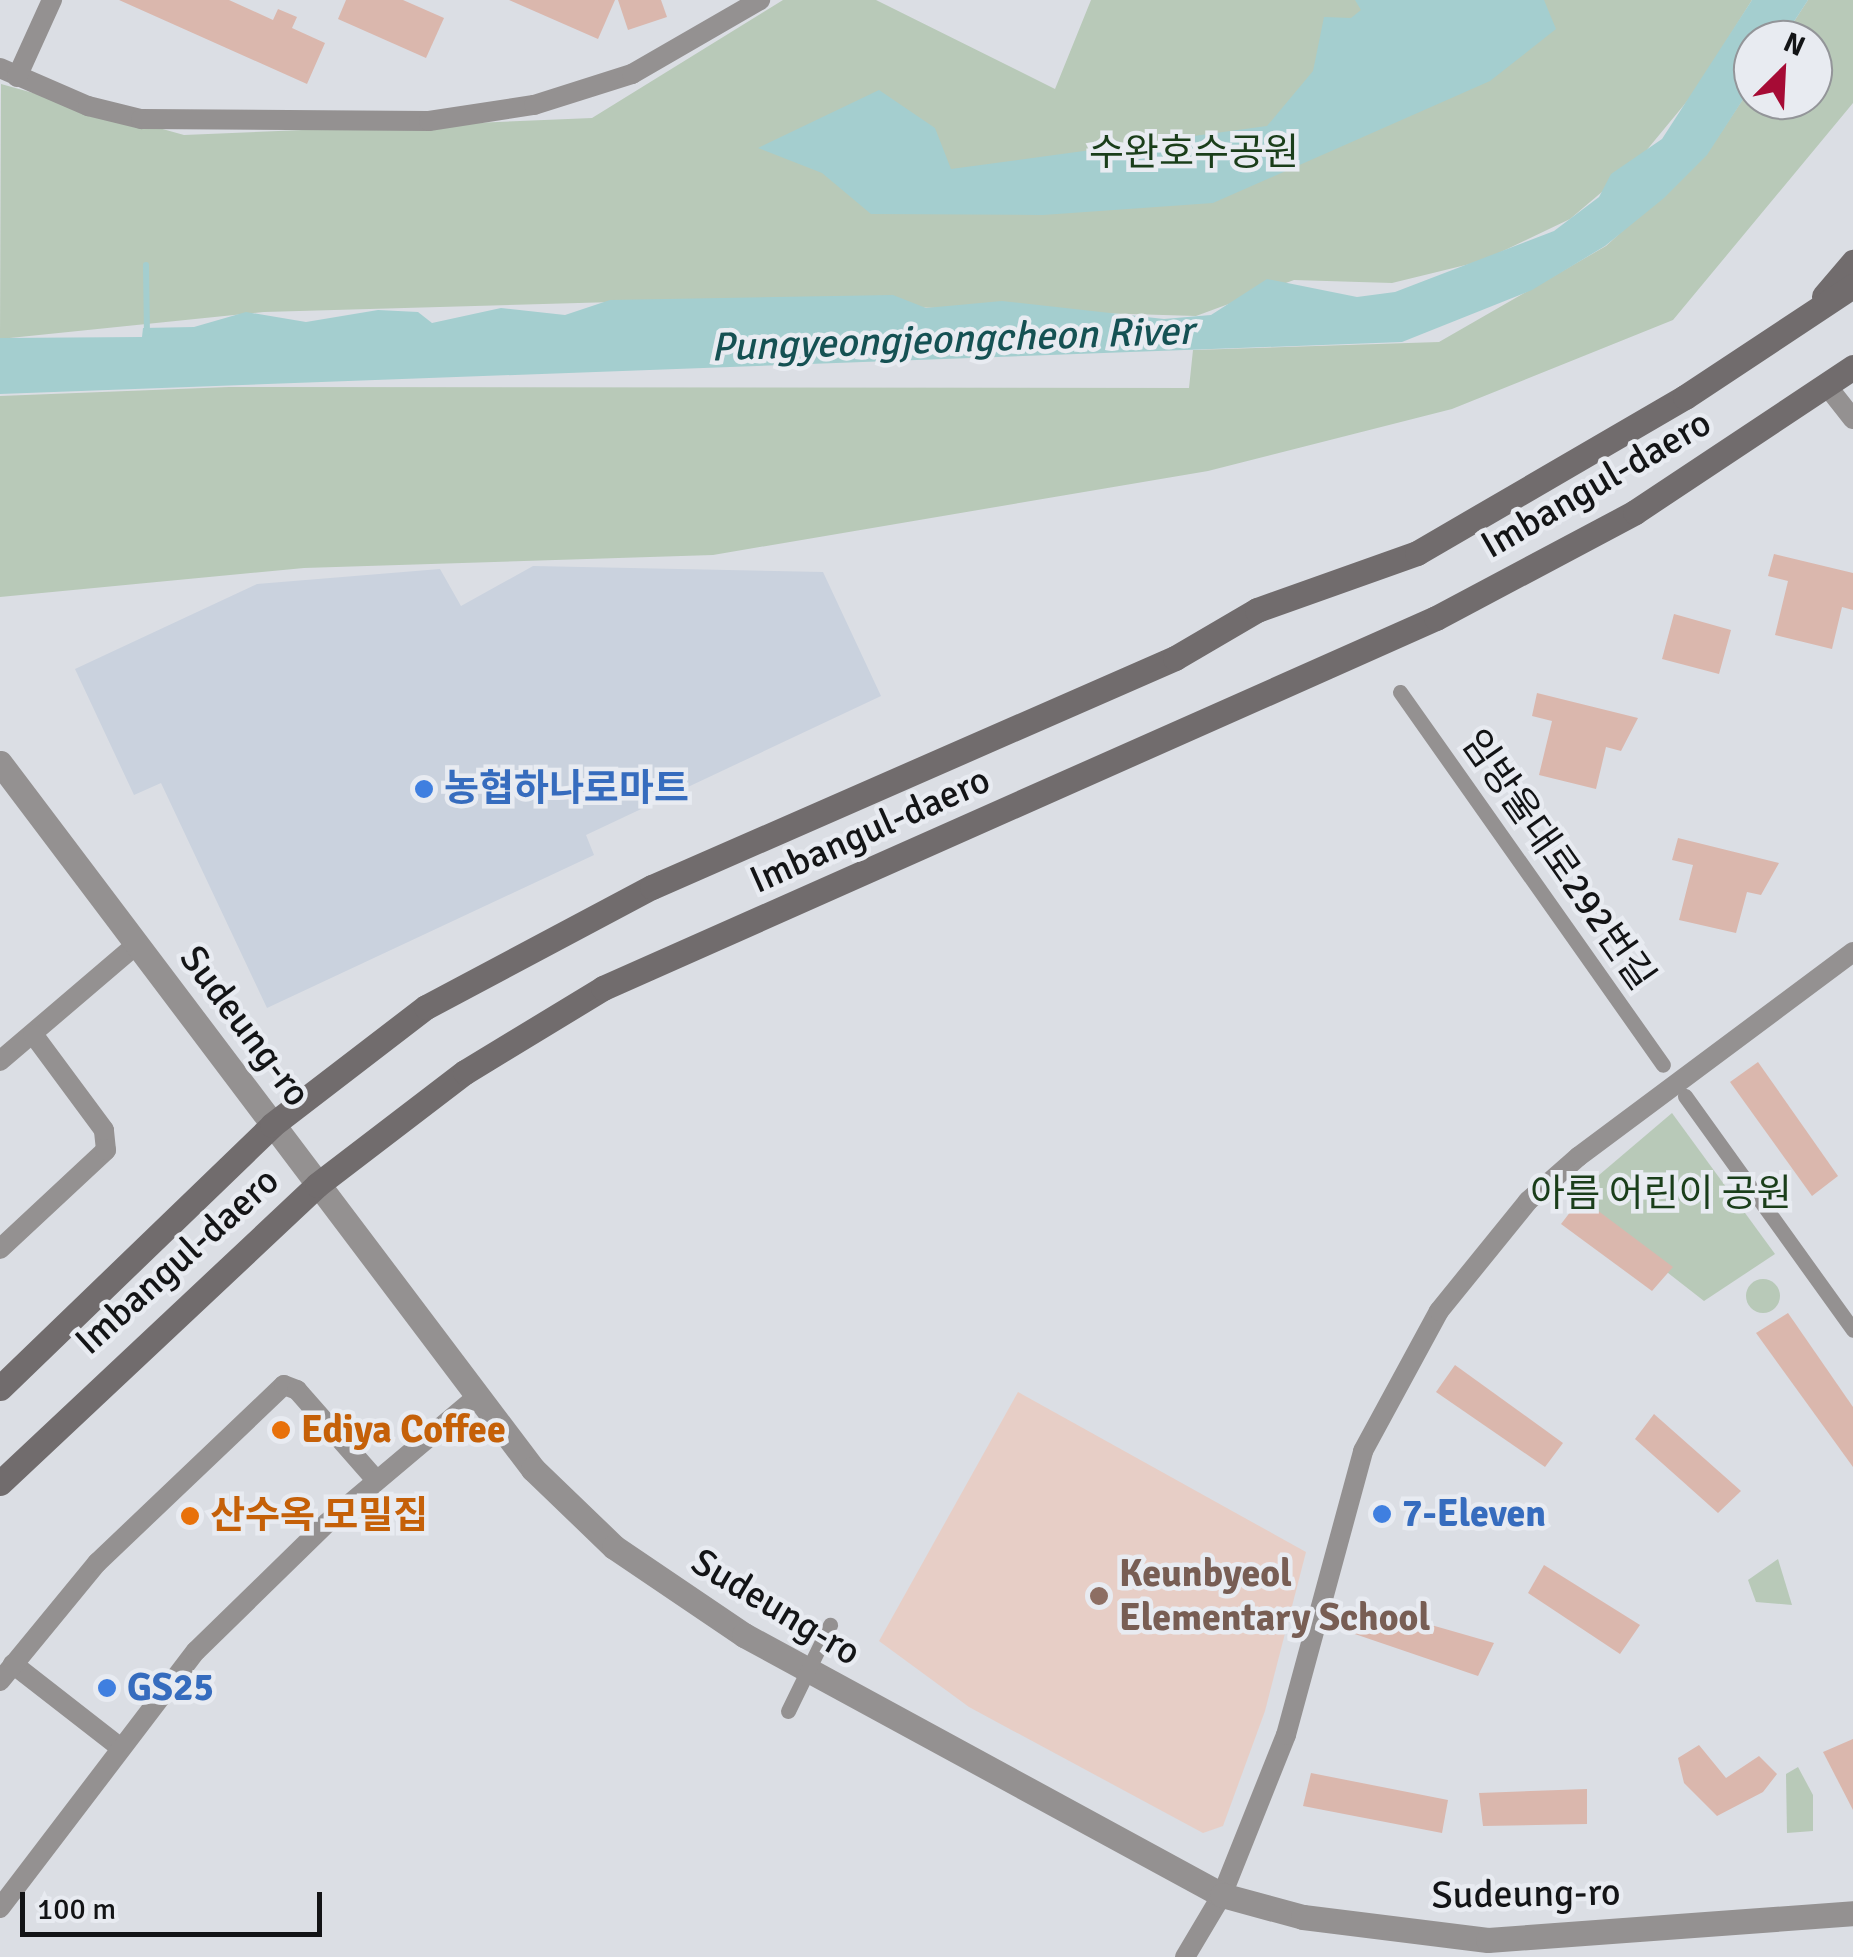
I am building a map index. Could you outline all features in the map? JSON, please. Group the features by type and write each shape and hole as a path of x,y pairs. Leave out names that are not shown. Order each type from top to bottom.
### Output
{"main road":[{"path":"1809,316 1853,262"},
{"name":"Imbangul-daero","path":"0,1388 272,1125 426,1007 652,887 1175,658 1257,610 1417,552 1853,286"},
{"name":"Imbangul-daero","path":"0,1483 317,1185 465,1072 603,988 1436,618 1635,512 1853,367"}],"street":[{"path":"52,0 8,72 88,106 179,124 428,121 580,92 682,51 760,0"},
{"path":"1827,386 1853,420"},
{"name":"임방울대로292번길","path":"1400,692 1663,1065"},
{"name":"Sudeung-ro","path":"0,763 474,1399 583,1520 658,1580 796,1666 1222,1896 1322,1920 1488,1940 1853,1912"},
{"path":"0,1061 137,944"},
{"path":"1185,1957 1222,1896 1286,1736 1351,1482 1439,1311 1528,1201 1578,1157 1853,952"},
{"path":"0,1249 106,1150 104,1130 33,1034"},
{"path":"1685,1096 1853,1330"},
{"path":"117,1745 6,1672 98,1563 284,1386 297,1390 376,1480"},
{"path":"0,1908 117,1745 196,1651 376,1480 474,1399"},
{"path":"788,1711 830,1625"}],"shaded area":[{"name":"농협하나로마트","path":"533,566 823,572 881,696 586,835 594,855 267,1008 161,783 134,795 75,669 257,584 440,569 461,606"},
{"name":"Keunbyeol Elementary School","path":"1018,1392 1306,1552 1265,1711 1223,1826 1203,1833 969,1707 879,1641"}],"green space":[{"name":"수완호수공원","path":"783,0 876,0 1055,89 1091,0 1752,0 1739,20 1733,20 1733,30 1693,94 1636,163 1570,219 1482,261 1392,283 1294,280 1196,316 684,300 264,312 0,339 1,84 184,135 592,118"},
{"path":"1808,0 1853,0 1853,103 1673,320 1452,409 1208,471 713,555 304,568 0,597 0,396 229,387 1189,388 1193,350 1439,342 1606,246 1706,155 1733,114 1733,120 1833,120 1833,20 1795,20"},
{"name":"아름 어린이 공원","path":"1672,1113 1775,1254 1704,1301 1572,1198"},
{"path":"1763,1279 1775,1284 1780,1296 1775,1308 1763,1313 1751,1308 1746,1296 1751,1284"},
{"path":"1778,1559 1792,1605 1756,1602 1748,1580"},
{"path":"1798,1767 1813,1795 1813,1831 1787,1833 1786,1774"}],"water":[{"name":"수완호수공원","path":"1355,0 1544,0 1556,29 1490,81 1213,203 1043,215 871,214 822,173 758,148 879,90 935,128 951,169 1267,126 1313,71 1324,17 1351,18 1361,10"},
{"path":"1752,0 1808,0 1795,20 1739,20"},
{"name":"Pungyeongjeongcheon River","path":"1733,29 1733,115 1707,155 1664,198 1605,246 1532,290 1402,342 0,394 0,338 142,337 143,328 194,327 246,312 306,322 378,310 418,312 432,323 501,308 565,315 610,300 893,295 926,308 1002,301 1164,319 1211,315 1267,279 1357,297 1395,292 1554,231 1599,197 1611,174 1662,139"}],"building":[{"path":"119,0 229,0 273,20 278,9 297,17 292,28 325,43 307,84"},
{"path":"346,0 403,0 444,18 426,58 338,19"},
{"path":"509,0 615,0 598,39"},
{"path":"618,0 661,0 667,17 628,30"},
{"path":"1774,554 1853,573 1853,610 1842,607 1832,649 1775,635 1788,581 1768,576"},
{"path":"1674,614 1731,630 1719,674 1662,659"},
{"path":"1537,693 1638,718 1621,751 1606,747 1596,789 1539,775 1552,721 1532,716"},
{"path":"1678,838 1779,863 1761,895 1747,892 1736,933 1679,920 1693,865 1672,860"},
{"path":"1758,1062 1838,1176 1812,1196 1730,1082"},
{"path":"1581,1198 1673,1267 1652,1291 1561,1224"},
{"path":"1788,1313 1853,1407 1853,1467 1756,1333"},
{"path":"1455,1365 1563,1443 1545,1467 1436,1392"},
{"path":"1654,1414 1741,1491 1718,1513 1635,1439"},
{"path":"1544,1565 1640,1625 1620,1654 1528,1593"},
{"path":"1358,1604 1494,1643 1478,1676 1346,1631"},
{"path":"1853,1739 1853,1810 1823,1752"},
{"path":"1699,1745 1726,1778 1759,1756 1777,1774 1763,1792 1717,1816 1684,1783 1678,1758"},
{"path":"1311,1773 1448,1800 1442,1833 1303,1806"},
{"path":"1587,1789 1587,1824 1483,1826 1479,1793"}],"waterway":[{"path":"146,265 147,333"}],"place":[{"name":"농협하나로마트","path":"424,789"},
{"name":"Ediya Coffee","path":"281,1430"},
{"name":"7-Eleven","path":"1382,1514"},
{"name":"산수옥 모밀집","path":"190,1516"},
{"name":"Keunbyeol Elementary School","path":"1099,1596"},
{"name":"GS25","path":"107,1688"}]}
